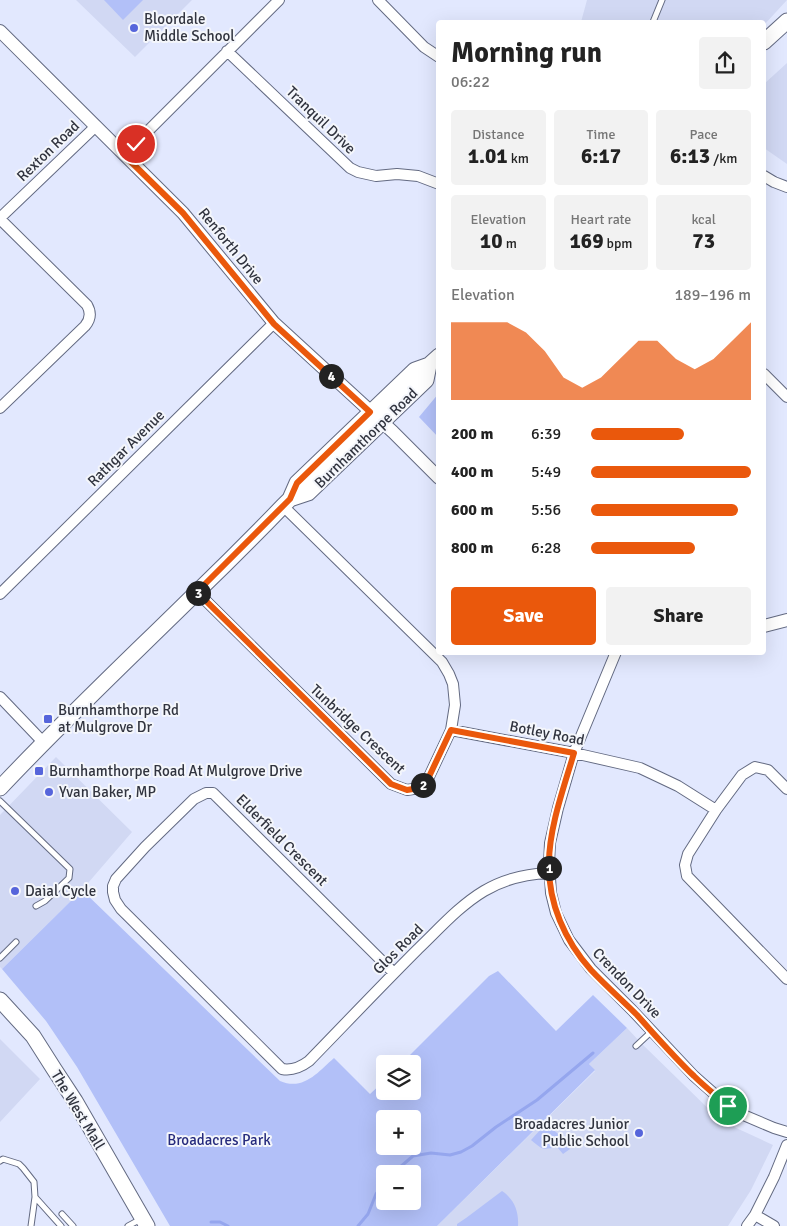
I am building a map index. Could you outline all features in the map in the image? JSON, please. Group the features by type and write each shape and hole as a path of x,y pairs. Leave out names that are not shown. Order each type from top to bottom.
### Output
{"main road":[{"path":"766,40 787,21"},
{"name":"Burnhamthorpe Road","path":"0,788 43,742 287,503 297,483 320,460 415,370 434,360"},
{"name":"Burnhamthorpe Road","path":"287,503 308,493 382,423 426,380 434,360"},
{"name":"The West Mall","path":"0,1000 32,1036 75,1101 145,1222"}],"street":[{"path":"124,155 279,0"},
{"path":"378,0 424,47 436,55"},
{"name":"Renforth Drive","path":"0,31 183,213 274,324 436,475"},
{"name":"Tranquil Drive","path":"227,51 350,168 376,176 397,174 418,176 436,183"},
{"name":"Rexton Road","path":"0,218 96,126"},
{"path":"769,183 787,186"},
{"path":"0,218 87,305 90,310 90,316 85,326 0,408"},
{"name":"Rathgar Avenue","path":"0,594 274,324"},
{"path":"766,376 787,397"},
{"name":"Tunbridge Crescent","path":"197,592 391,784 407,790 419,788 427,781 451,730 455,705 453,684 449,674 442,662 287,503"},
{"path":"766,625 787,620"},
{"name":"Crendon Drive","path":"615,655 574,753 558,808 550,843 549,874 556,912 574,948 591,969 694,1076 728,1106 741,1114 787,1132"},
{"path":"0,697 43,742"},
{"name":"Botley Road","path":"451,730 574,753 640,768 678,786 716,810"},
{"path":"787,788 768,770 756,767 742,775 716,810 688,854 685,865 687,876 787,979"},
{"name":"Elderfield Crescent","path":"282,1069 121,909 115,900 113,892 116,879 145,847 194,799 206,793 214,794 394,973"},
{"name":"Glos Road","path":"282,1069 299,1068 309,1061 450,918 484,892 520,876 549,874"},
{"path":"747,1226 755,1215 774,1177 787,1145"},
{"path":"755,1215 774,1226"}],"lane":[{"path":"654,20 662,0"},
{"path":"320,460 332,471"},
{"path":"0,801 70,869 69,878 45,901 36,906"},
{"path":"0,958 16,942"},
{"path":"636,1046 652,1031"},
{"path":"0,1161 3,1159 20,1164 34,1182 35,1196 31,1226"},
{"path":"35,1196 61,1226"},
{"path":"62,1214 73,1226"},
{"path":"128,1226 145,1222"}],"shaded area":[{"name":"Bloordale Middle School","path":"76,0 192,0 135,57"},
{"path":"587,0 787,0 766,23 766,20 582,20"},
{"path":"787,63 787,164 766,149 766,82"},
{"path":"56,757 132,832 82,890 2,969 0,967 0,815"},
{"name":"Broadacres Junior Public School","path":"627,1028 721,1121 773,1145 751,1190 728,1226 437,1226 595,1071 589,1064"},
{"path":"0,1039 40,1079 0,1122"}],"green space":[{"path":"104,0 143,0 123,20"},
{"path":"436,397 436,435 419,417"},
{"name":"Broadacres Park","path":"82,890 280,1081 296,1084 303,1082 316,1074 334,1058 370,1094 376,1088 376,1100 421,1100 421,1055 410,1055 489,976 498,971 556,1031 593,995 627,1028 589,1064 595,1070 437,1226 170,1226 77,1067 46,1021 2,969"},
{"path":"550,1127 564,1139 563,1141 570,1149 563,1154 557,1147 543,1148 531,1140 541,1129"},
{"path":"502,1191 515,1206 518,1215 518,1226 457,1226 457,1224"}],"waterway":[{"path":"402,1165 413,1156 431,1153 450,1155 472,1146 496,1127 537,1100 593,1053"},
{"path":"358,1226 368,1214 376,1194"},
{"path":"211,1222 220,1222 228,1226"}],"place":[{"name":"Bloordale Middle School","path":"134,28"},
{"name":"Burnhamthorpe Rd at Mulgrove Dr","path":"48,719"},
{"name":"Burnhamthorpe Road At Mulgrove Drive","path":"39,771"},
{"name":"Yvan Baker, MP","path":"49,792"},
{"name":"Daial Cycle","path":"15,891"},
{"name":"Broadacres Junior Public School","path":"639,1133"}],"route":[{"path":"136,144 124,155 183,213 274,324 370,412 297,483 290,499 197,592 391,784 407,790 419,788 427,781 451,730 574,753 558,808 549,853 550,883 560,922 574,948 591,969 694,1076 728,1106"}]}
